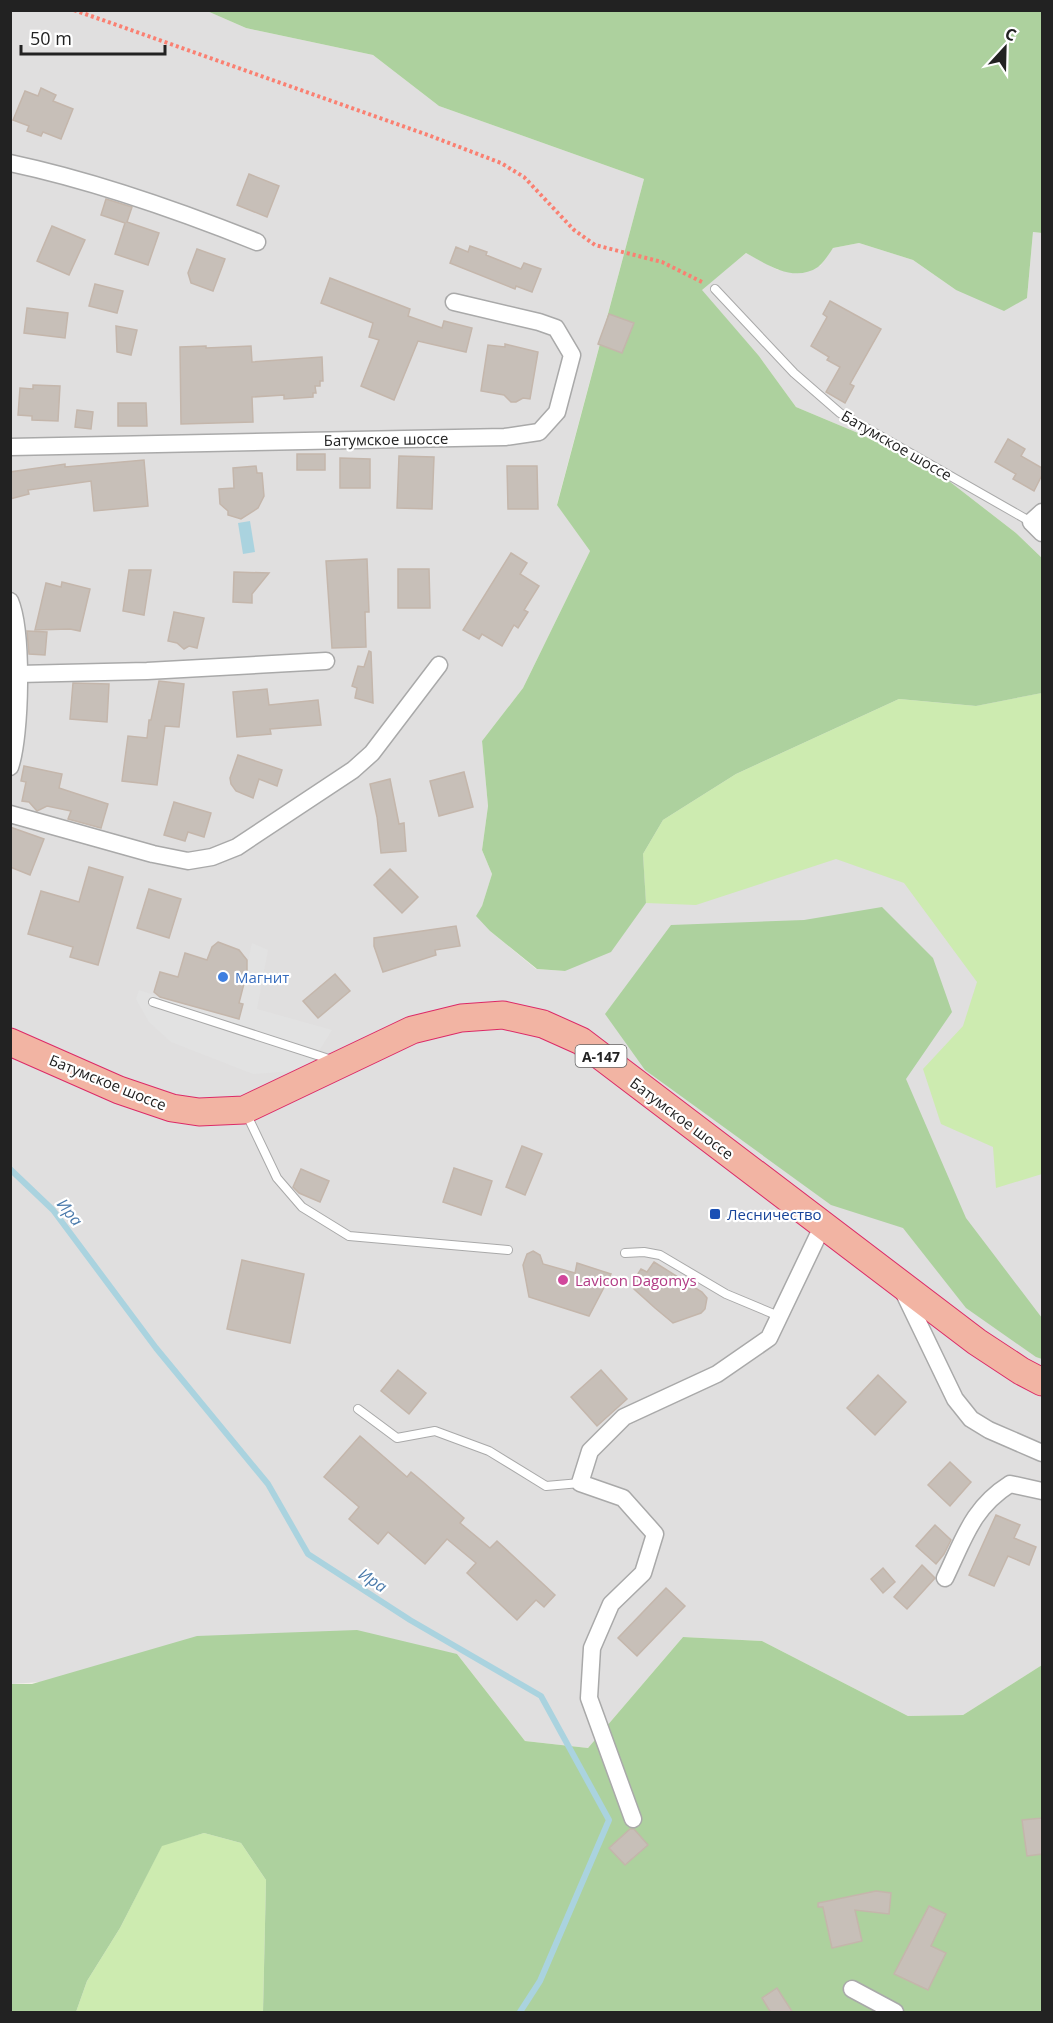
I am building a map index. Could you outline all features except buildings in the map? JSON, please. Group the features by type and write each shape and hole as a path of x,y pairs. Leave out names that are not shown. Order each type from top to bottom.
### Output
{"highway":[{"name":"Батумское шоссе","path":"10,1042 119,1090 171,1108 199,1112 244,1110 412,1030 461,1018 503,1015 543,1024 581,1041 976,1342 1042,1382"}],"street":[{"path":"10,163 41,170 184,213 257,242"},
{"name":"Батумское шоссе","path":"10,447 506,437 539,432 556,412 572,355 556,328 539,321 454,302"},
{"path":"10,601 16,613 18,674 17,723 14,756 10,767"},
{"path":"18,674 147,672 326,661"},
{"path":"10,814 153,854 188,861 212,857 237,847 353,771 372,753 439,665"},
{"path":"633,1819 589,1698 592,1648 611,1604 643,1573 655,1534 623,1498 580,1483 590,1451 624,1417 717,1374 769,1338 823,1225"},
{"path":"899,1283 960,1406 971,1419 989,1430 1042,1453"},
{"path":"945,1578 975,1516 992,1495 1010,1484 1042,1491"},
{"path":"852,1989 895,2013"}],"lane":[{"name":"Батумское шоссе","path":"715,289 794,373 840,413 1039,522"},
{"path":"153,1002 341,1063"},
{"path":"244,1110 277,1178 302,1208 349,1236 508,1250"},
{"path":"626,1253 644,1252 660,1255 726,1294 781,1317"},
{"path":"358,1409 397,1438 435,1431 489,1451 546,1486 580,1483"}],"path":[{"path":"74,10 429,135 501,163 524,177 574,230 595,245 662,262 715,289"}],"shaded area":[{"path":"11,11 207,11 246,28 373,55 439,106 644,179 557,504 590,551 523,688 482,741 488,806 482,850 492,874 482,906 490,931 536,969 565,971 646,903 643,854 976,706 1042,693 1042,1665 963,1715 908,1716 762,1641 683,1637 588,1748 525,1741 457,1654 11,1684"},
{"path":"1033,232 1042,233 1042,558 1016,533 936,471 858,433 796,407 759,356 701,290 746,253 778,270 820,266 833,248 859,243 913,260 956,290 1027,298"},
{"path":"252,943 268,950 257,1009 332,1030 307,1070 253,1074 171,1042 149,1022 136,999 139,990 160,997 239,1003"}],"green space":[{"path":"207,11 1042,11 1042,233 1033,232 1027,298 1004,311 956,290 913,260 859,243 833,248 818,267 800,273 781,270 746,253 702,290 759,356 796,407 858,433 936,471 1016,533 1042,558 1042,693 976,706 899,699 736,774 663,820 643,854 646,903 611,952 565,971 537,969 490,931 476,916 482,906 492,874 482,850 488,806 482,741 523,688 590,551 557,505 644,179 439,106 373,55 246,28"},
{"path":"1042,693 1042,1174 996,1188 993,1147 941,1124 923,1069 963,1026 977,982 904,883 836,859 696,905 646,903 643,854 663,820 736,774 899,699 976,706"},
{"path":"882,907 933,958 952,1012 906,1079 966,1218 1042,1318 1042,1359 966,1308 903,1228 831,1205 645,1070 605,1014 671,925 804,920"},
{"path":"357,1630 457,1654 525,1741 588,1748 683,1637 762,1641 908,1716 963,1715 1042,1665 1042,2012 263,2012 266,1880 241,1843 204,1833 162,1846 120,1928 87,1981 76,2012 11,2012 11,1684 32,1684 197,1636"},
{"path":"204,1833 241,1843 266,1880 263,2012 76,2012 87,1981 120,1928 162,1845"}],"water":[{"path":"250,521 255,552 243,554 238,523"}],"waterway":[{"name":"Ира","path":"10,1169 53,1210 156,1348 268,1484 308,1554 410,1620 541,1696 609,1820 540,1981 520,2012"}],"place":[{"name":"Магнит","path":"223,977"},
{"name":"Лесничество","path":"715,1214"},
{"name":"Lavicon Dagomys","path":"563,1280"}]}
